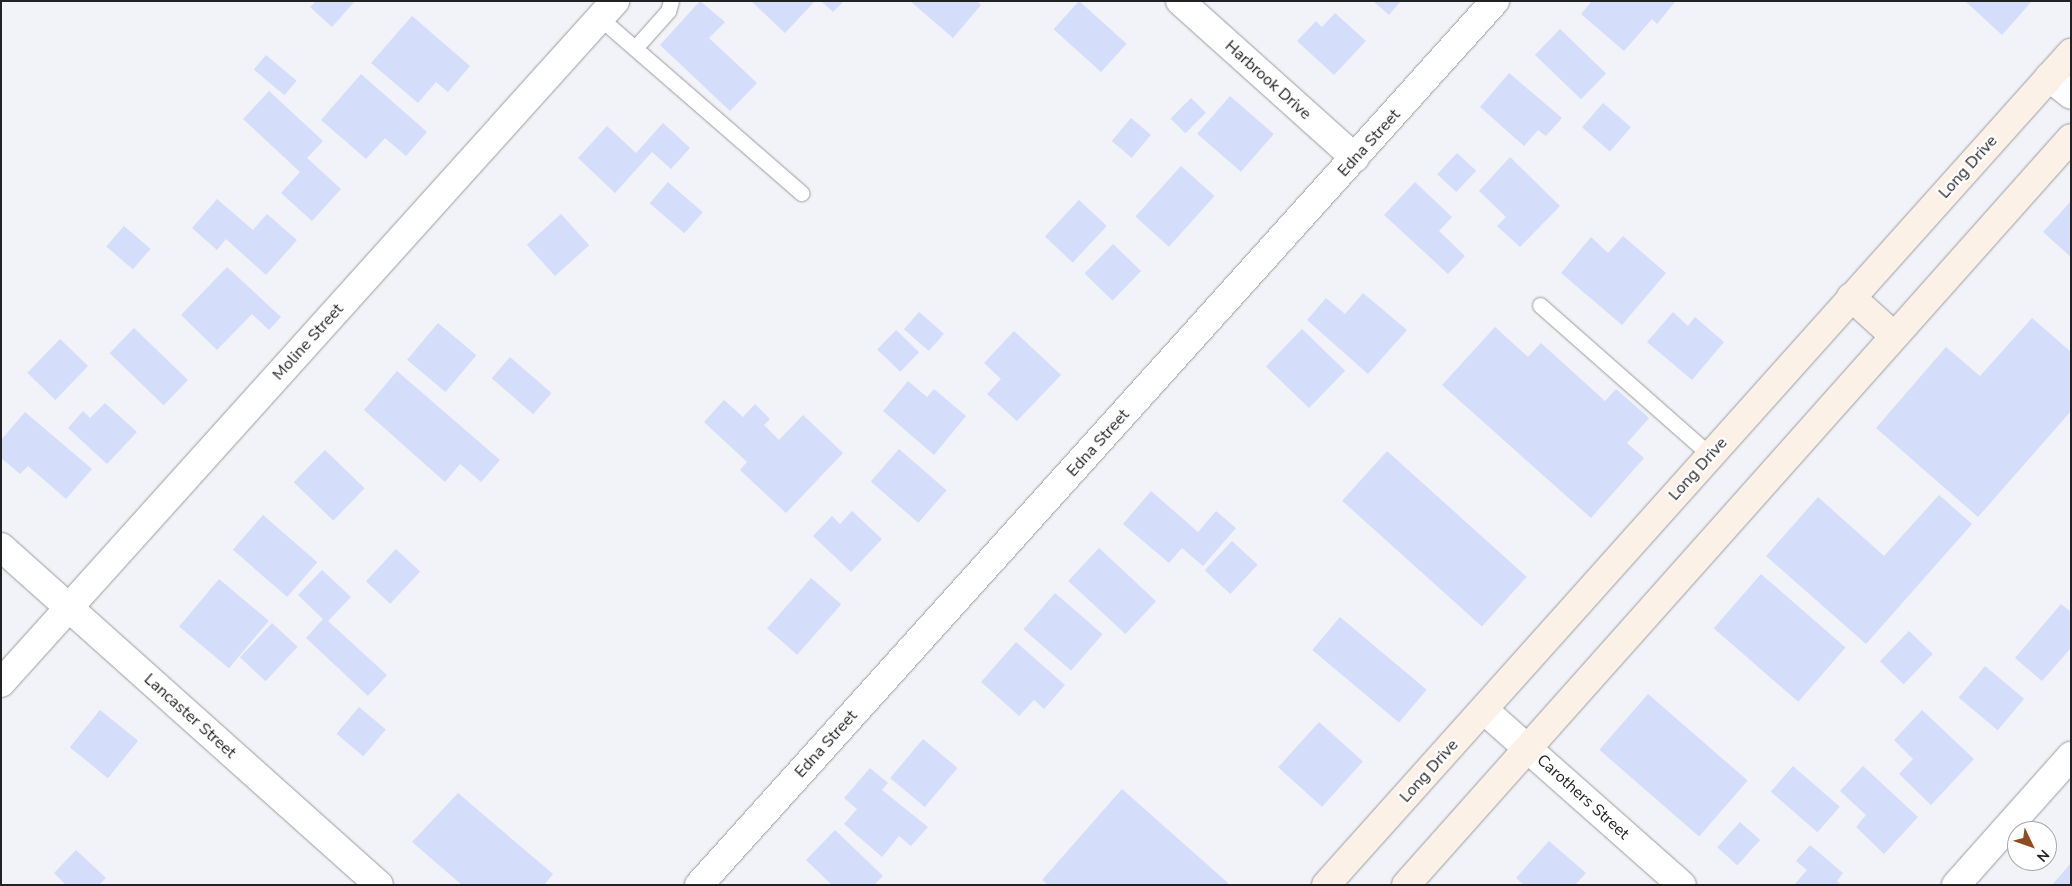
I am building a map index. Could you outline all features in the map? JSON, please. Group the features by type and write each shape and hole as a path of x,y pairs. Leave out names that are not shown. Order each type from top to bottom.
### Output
{"main road":[{"name":"Long Drive","path":"1326,885 2071,53"},
{"path":"1406,885 2071,138"},
{"path":"1851,297 1894,336"}],"street":[{"name":"Harbrook Drive","path":"1180,1 1355,158"},
{"name":"Edna Street","path":"699,885 1495,1"},
{"name":"Moline Street","path":"1,683 608,10"},
{"path":"2049,77 2071,95"},
{"name":"Lancaster Street","path":"1,547 68,609 379,885"},
{"name":"Carothers Street","path":"1484,710 1682,885"},
{"path":"1956,885 2071,756"}],"lane":[{"path":"635,48 668,11 671,1"},
{"path":"608,10 635,48 801,193"},
{"path":"1540,305 1710,455"}],"building":[{"path":"316,1 355,1 332,27 310,7"},
{"path":"700,1 725,22 709,38 757,83 730,111 660,45"},
{"path":"751,1 815,1 785,33"},
{"path":"821,1 844,1 833,12"},
{"path":"910,1 977,1 981,5 953,38"},
{"path":"1079,1 1127,44 1101,72 1054,29"},
{"path":"1373,1 1401,1 1389,15"},
{"path":"1592,1 1675,2 1657,24 1652,19 1624,51 1581,14"},
{"path":"1965,1 2032,1 2002,35"},
{"path":"1335,13 1366,41 1334,75 1297,41 1316,21 1322,27"},
{"path":"412,16 470,66 448,92 436,82 418,103 371,63"},
{"path":"1560,29 1606,73 1581,99 1535,55"},
{"path":"266,55 297,81 284,95 254,70"},
{"path":"1509,73 1562,118 1546,136 1538,130 1524,146 1480,107"},
{"path":"361,74 427,132 406,156 385,138 366,159 321,120"},
{"path":"269,91 323,141 307,158 341,189 312,221 281,193 300,172 243,119"},
{"path":"1230,96 1274,134 1241,172 1197,134"},
{"path":"1191,98 1206,113 1185,133 1170,119"},
{"path":"1603,103 1631,127 1610,151 1582,127"},
{"path":"1131,118 1151,135 1132,158 1112,141"},
{"path":"663,123 690,148 671,169 652,152 615,193 578,158 607,126 636,153"},
{"path":"1457,153 1476,171 1456,192 1437,174"},
{"path":"1510,157 1560,206 1520,247 1497,226 1506,217 1479,191"},
{"path":"1181,166 1214,196 1169,247 1135,217"},
{"path":"668,182 703,212 684,233 650,203"},
{"path":"1415,182 1452,217 1439,231 1465,256 1448,274 1384,215"},
{"path":"217,199 253,230 267,214 297,240 266,275 226,239 217,250 192,228"},
{"path":"1079,200 1107,226 1073,262 1045,237"},
{"path":"2071,201 2071,257 2043,232"},
{"path":"561,214 589,245 555,276 527,245"},
{"path":"124,226 150,249 133,269 106,246"},
{"path":"1623,236 1666,273 1622,325 1561,273 1591,237 1608,253"},
{"path":"1113,244 1141,271 1113,301 1085,273"},
{"path":"227,267 281,317 269,330 252,314 217,350 181,315"},
{"path":"1363,293 1407,330 1368,374 1307,320 1326,298 1345,314"},
{"path":"919,312 944,334 929,351 904,329"},
{"path":"1673,312 1688,326 1695,317 1724,342 1692,380 1647,342"},
{"path":"2032,318 2071,352 2071,411 1978,517 1876,428 1946,347 1980,376"},
{"path":"438,323 476,355 445,392 407,360"},
{"path":"1495,327 1528,357 1541,343 1605,401 1616,389 1649,418 1627,443 1644,458 1591,518 1442,385"},
{"path":"134,328 188,380 164,405 110,353"},
{"path":"1302,329 1345,371 1309,408 1266,366"},
{"path":"896,330 919,352 900,372 877,349"},
{"path":"1014,331 1061,375 1017,421 987,394 1001,379 984,363"},
{"path":"60,339 88,366 55,400 27,373"},
{"path":"510,357 552,393 533,414 492,378"},
{"path":"397,371 500,460 481,482 460,464 445,482 364,410"},
{"path":"908,381 927,397 934,389 966,416 934,455 883,411"},
{"path":"724,400 743,417 755,404 770,419 764,425 779,440 803,415 843,453 786,513 740,470 747,462 704,422"},
{"path":"105,403 137,432 107,464 68,428 83,411 90,418"},
{"path":"25,412 92,469 66,499 28,466 20,474 1,458 1,440"},
{"path":"899,449 947,490 918,523 871,481"},
{"path":"325,450 365,488 333,521 294,482"},
{"path":"1387,451 1527,577 1482,627 1342,501"},
{"path":"1151,491 1198,532 1216,511 1236,528 1203,566 1182,548 1169,563 1123,524"},
{"path":"1939,495 1972,524 1866,644 1766,556 1818,497 1884,556"},
{"path":"852,511 882,539 851,572 813,536 832,516 840,524"},
{"path":"263,515 317,562 287,597 233,550"},
{"path":"1232,541 1258,565 1230,594 1205,570"},
{"path":"1099,548 1156,601 1125,634 1068,581"},
{"path":"396,549 420,572 390,604 366,581"},
{"path":"322,570 351,597 328,621 387,675 368,696 306,638 323,619 298,595"},
{"path":"1761,574 1846,647 1798,702 1714,628"},
{"path":"811,578 841,604 797,655 767,629"},
{"path":"219,579 269,621 229,668 179,626"},
{"path":"1055,593 1103,634 1071,671 1024,629"},
{"path":"2061,604 2071,612 2071,648 2042,681 2015,658"},
{"path":"1340,617 1427,690 1399,723 1312,650"},
{"path":"272,623 298,647 266,681 240,657"},
{"path":"1909,631 1933,654 1904,684 1880,661"},
{"path":"1016,642 1065,685 1044,709 1034,700 1019,716 981,682"},
{"path":"1985,666 2024,699 1998,730 1959,697"},
{"path":"1648,694 1748,781 1699,836 1599,750"},
{"path":"359,707 386,729 363,756 337,734"},
{"path":"100,710 138,741 108,778 70,747"},
{"path":"1922,710 1974,759 1931,805 1899,774 1913,759 1894,740"},
{"path":"1319,722 1363,761 1322,807 1278,767"},
{"path":"923,739 957,768 925,807 890,778"},
{"path":"1793,766 1840,807 1817,832 1771,792"},
{"path":"1863,766 1918,817 1884,854 1856,827 1866,815 1840,791"},
{"path":"870,768 888,783 882,790 928,827 911,846 899,836 882,857 844,824 857,809 844,798"},
{"path":"1122,789 1228,883 1227,885 1048,885 1042,880"},
{"path":"458,793 553,874 544,885 462,885 412,842"},
{"path":"1740,822 1760,840 1737,865 1717,847"},
{"path":"835,830 883,876 874,885 832,885 806,860"},
{"path":"1549,841 1586,873 1575,885 1524,885 1516,878"},
{"path":"1810,845 1843,873 1837,881 1841,885 1794,885 1807,870 1796,861"},
{"path":"76,850 106,878 99,885 66,885 54,873"},
{"path":"2071,863 2071,885 2052,885"}]}
